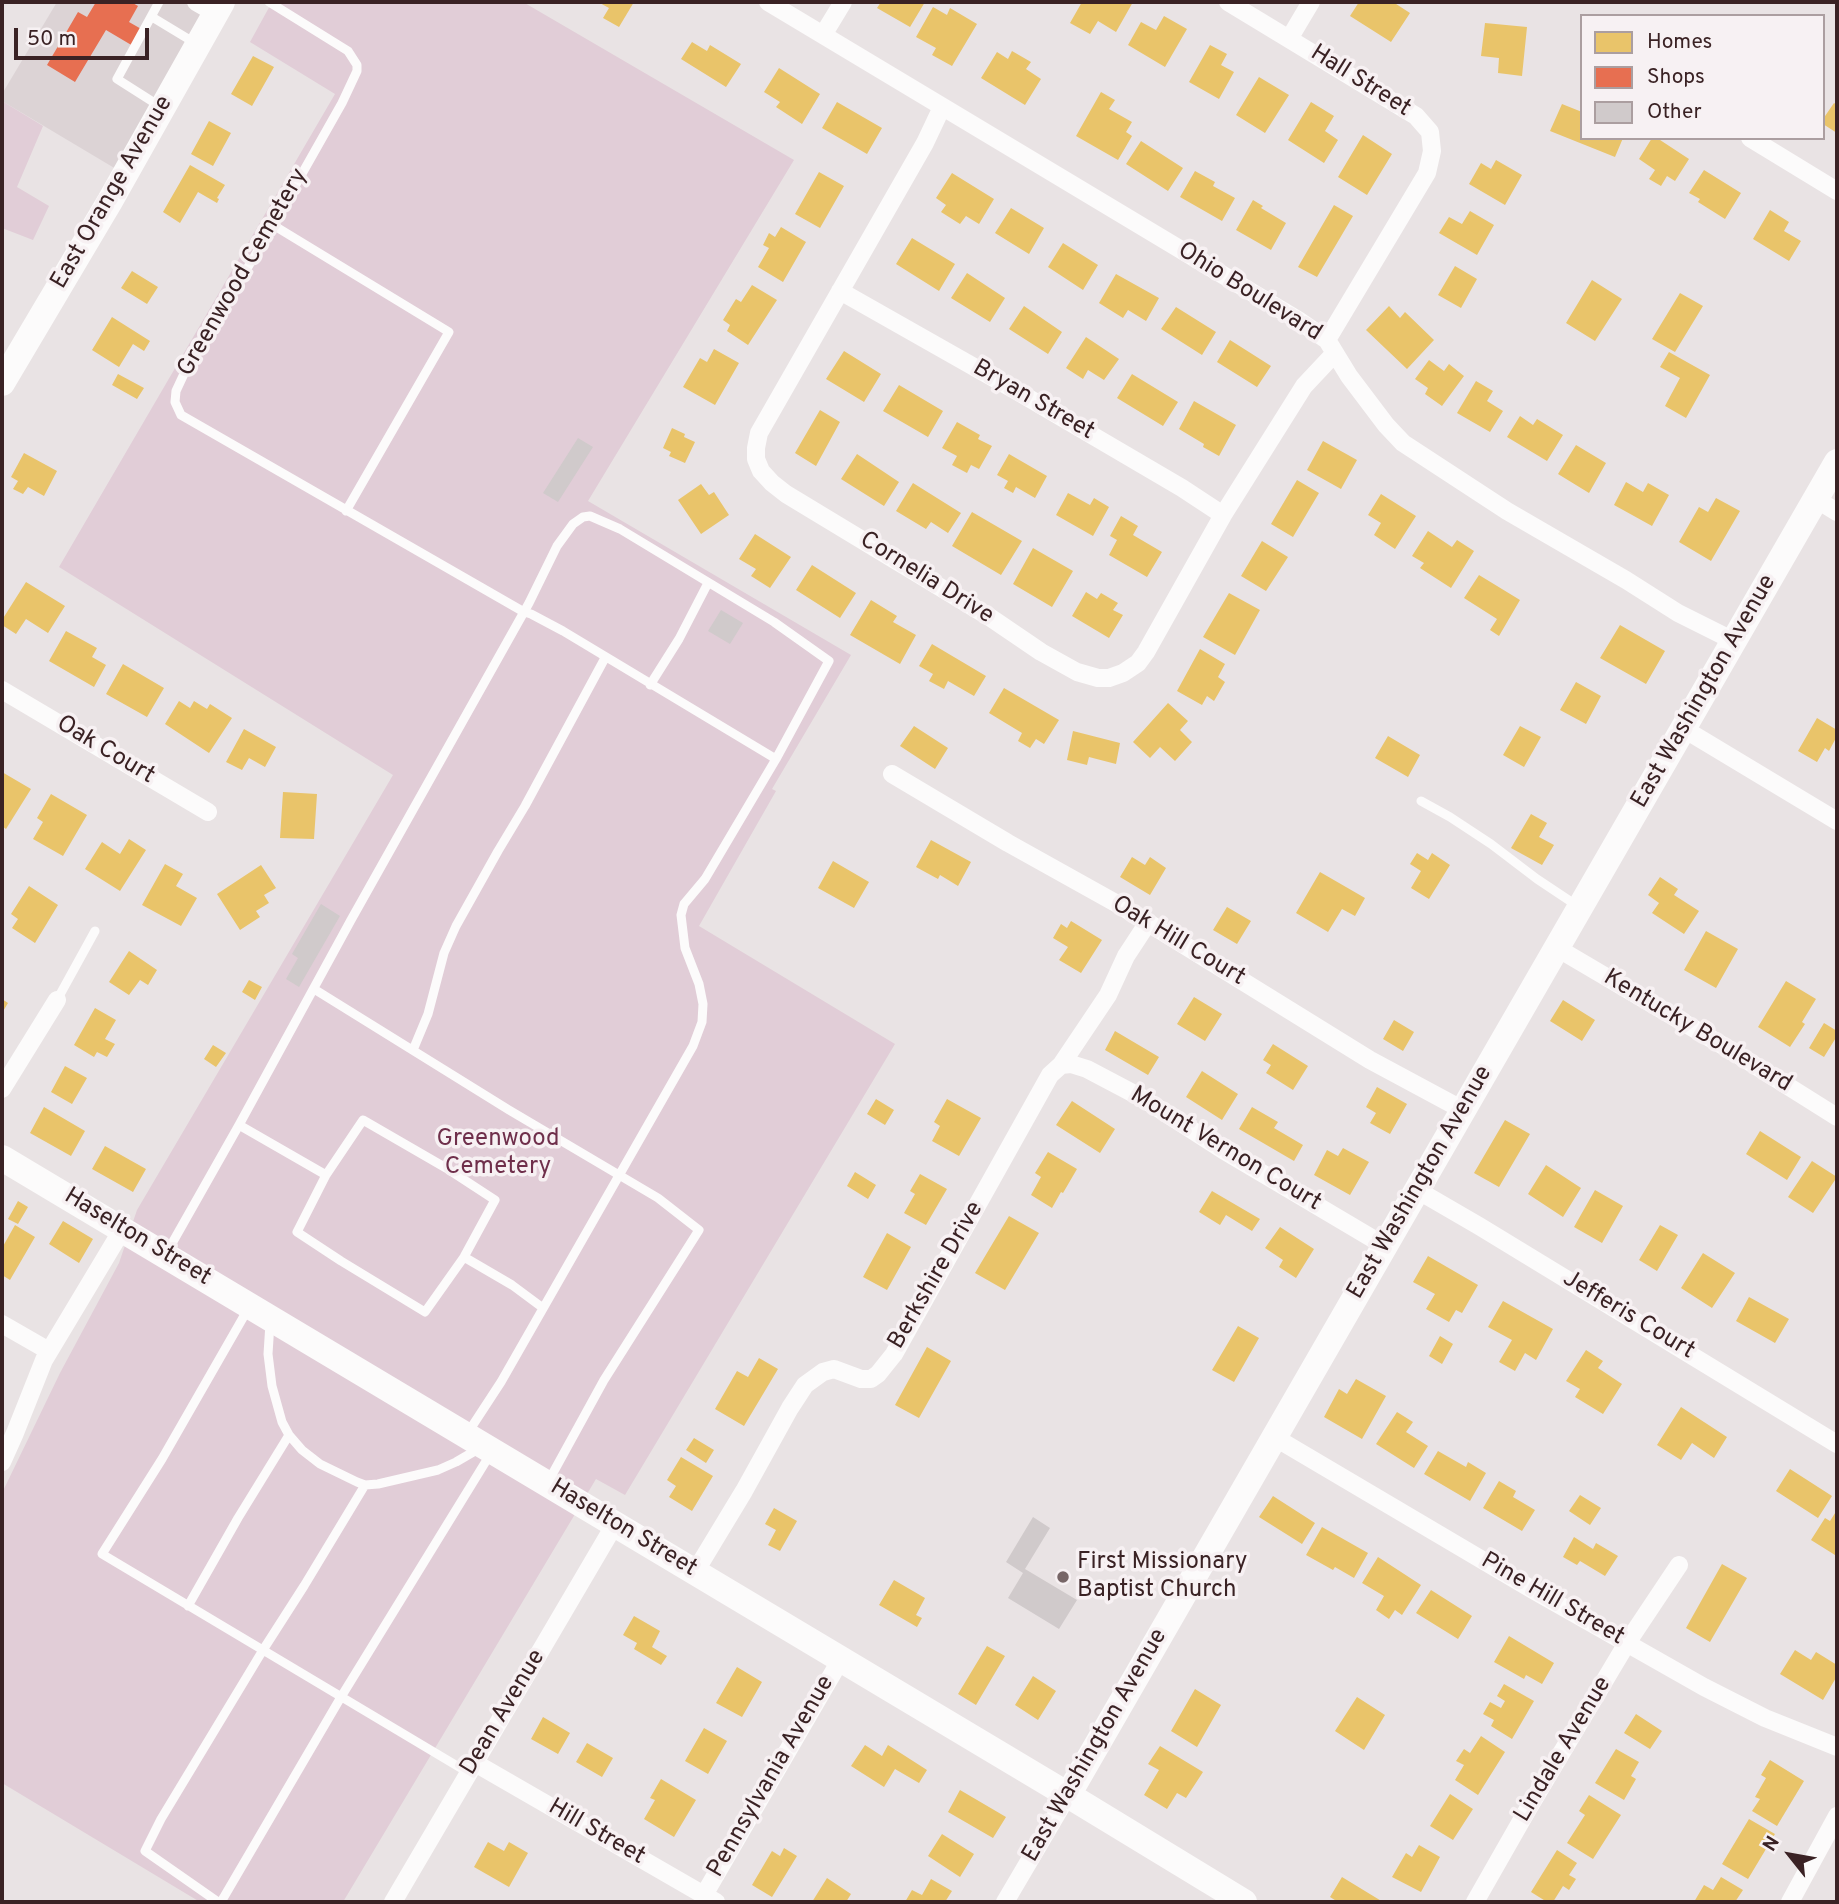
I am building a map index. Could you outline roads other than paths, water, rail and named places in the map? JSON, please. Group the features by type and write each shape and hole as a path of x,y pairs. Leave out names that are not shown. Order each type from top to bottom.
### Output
{"street":[{"name":"Ohio Boulevard","path":"768,2 1274,306 1331,347 1349,376 1403,443 1507,511 1678,613 1734,640"},
{"path":"823,35 843,2"},
{"name":"Hall Street","path":"1228,2 1416,116 1430,132 1432,151 1427,173 1331,347"},
{"path":"1289,39 1311,2"},
{"name":"East Orange Avenue","path":"2,383 110,201 198,44 211,6"},
{"name":"Cornelia Drive","path":"942,107 925,143 759,433 756,459 761,471 786,494 991,618 1041,652 1077,672 1098,678 1109,678 1123,673 1138,663 1223,516 1331,347"},
{"path":"1753,140 1837,191"},
{"name":"Bryan Street","path":"840,291 1182,488 1223,516"},
{"name":"East Washington Avenue","path":"1005,1902 1734,640 1827,505 1837,463"},
{"name":"Oak Court","path":"2,690 208,812"},
{"path":"1684,729 1837,821"},
{"name":"Oak Hill Court","path":"892,774 1008,844 1121,906 1370,1060 1463,1110"},
{"name":"Berkshire Drive","path":"695,1572 805,1385 834,1369 860,1379 871,1379 894,1354 1049,1075 1061,1065 1108,995 1126,956 1147,923"},
{"name":"Kentucky Boulevard","path":"1557,948 1732,1051 1837,1117"},
{"path":"2,1089 57,1000"},
{"name":"Mount Vernon Court","path":"1061,1065 1071,1064 1087,1069 1142,1098 1223,1150 1385,1246"},
{"name":"Haselton Street","path":"2,1158 1068,1794 1244,1902"},
{"name":"Jefferis Court","path":"1417,1190 1837,1444"},
{"path":"2,1462 49,1351 122,1230"},
{"path":"2,1324 49,1351"},
{"name":"Pine Hill Street","path":"1274,1437 1704,1687 1765,1718 1837,1747"},
{"name":"Dean Avenue","path":"393,1902 615,1524"},
{"name":"Lindale Avenue","path":"1475,1902 1628,1643 1679,1565"},
{"name":"Pennsylvania Avenue","path":"710,1899 841,1659"},
{"name":"Hill Street","path":"472,1768 710,1899"},
{"path":"1790,1902 1837,1816"}],"lane":[{"path":"159,2 117,79 162,107"},
{"name":"Greenwood Cemetery","path":"269,2 348,51 357,65 357,71 342,103 273,225 183,376 176,391 175,402 181,415 524,612 543,620 776,759"},
{"path":"152,17 198,44"},
{"path":"273,225 449,332 346,511"},
{"path":"165,1256 524,612 557,546 573,524 590,516 620,529 774,622 830,661 705,879 684,904 681,915 685,948 699,984 703,1004 702,1022 693,1046 501,1382 480,1444 341,1697 219,1902 145,1851 161,1819 365,1485"},
{"path":"650,685 679,639 708,583"},
{"path":"413,1050 428,1014 444,953 456,926 605,658"},
{"path":"1421,801 1491,844 1580,908"},
{"path":"57,1000 94,931"},
{"path":"314,989 509,1110 658,1198 699,1230 604,1380 547,1484"},
{"path":"363,1120 495,1200 464,1256 425,1312 296,1232 326,1175 363,1120"},
{"path":"239,1125 326,1175"},
{"path":"464,1256 512,1285 543,1308"},
{"path":"260,1312 272,1386 282,1422 302,1450 320,1464 365,1485 378,1484 438,1470 456,1462 480,1444"},
{"path":"260,1312 102,1554 341,1697 472,1768"},
{"path":"188,1606 289,1435"}],"place":[{"name":"First Missionary Baptist Church","path":"1063,1577"}]}
